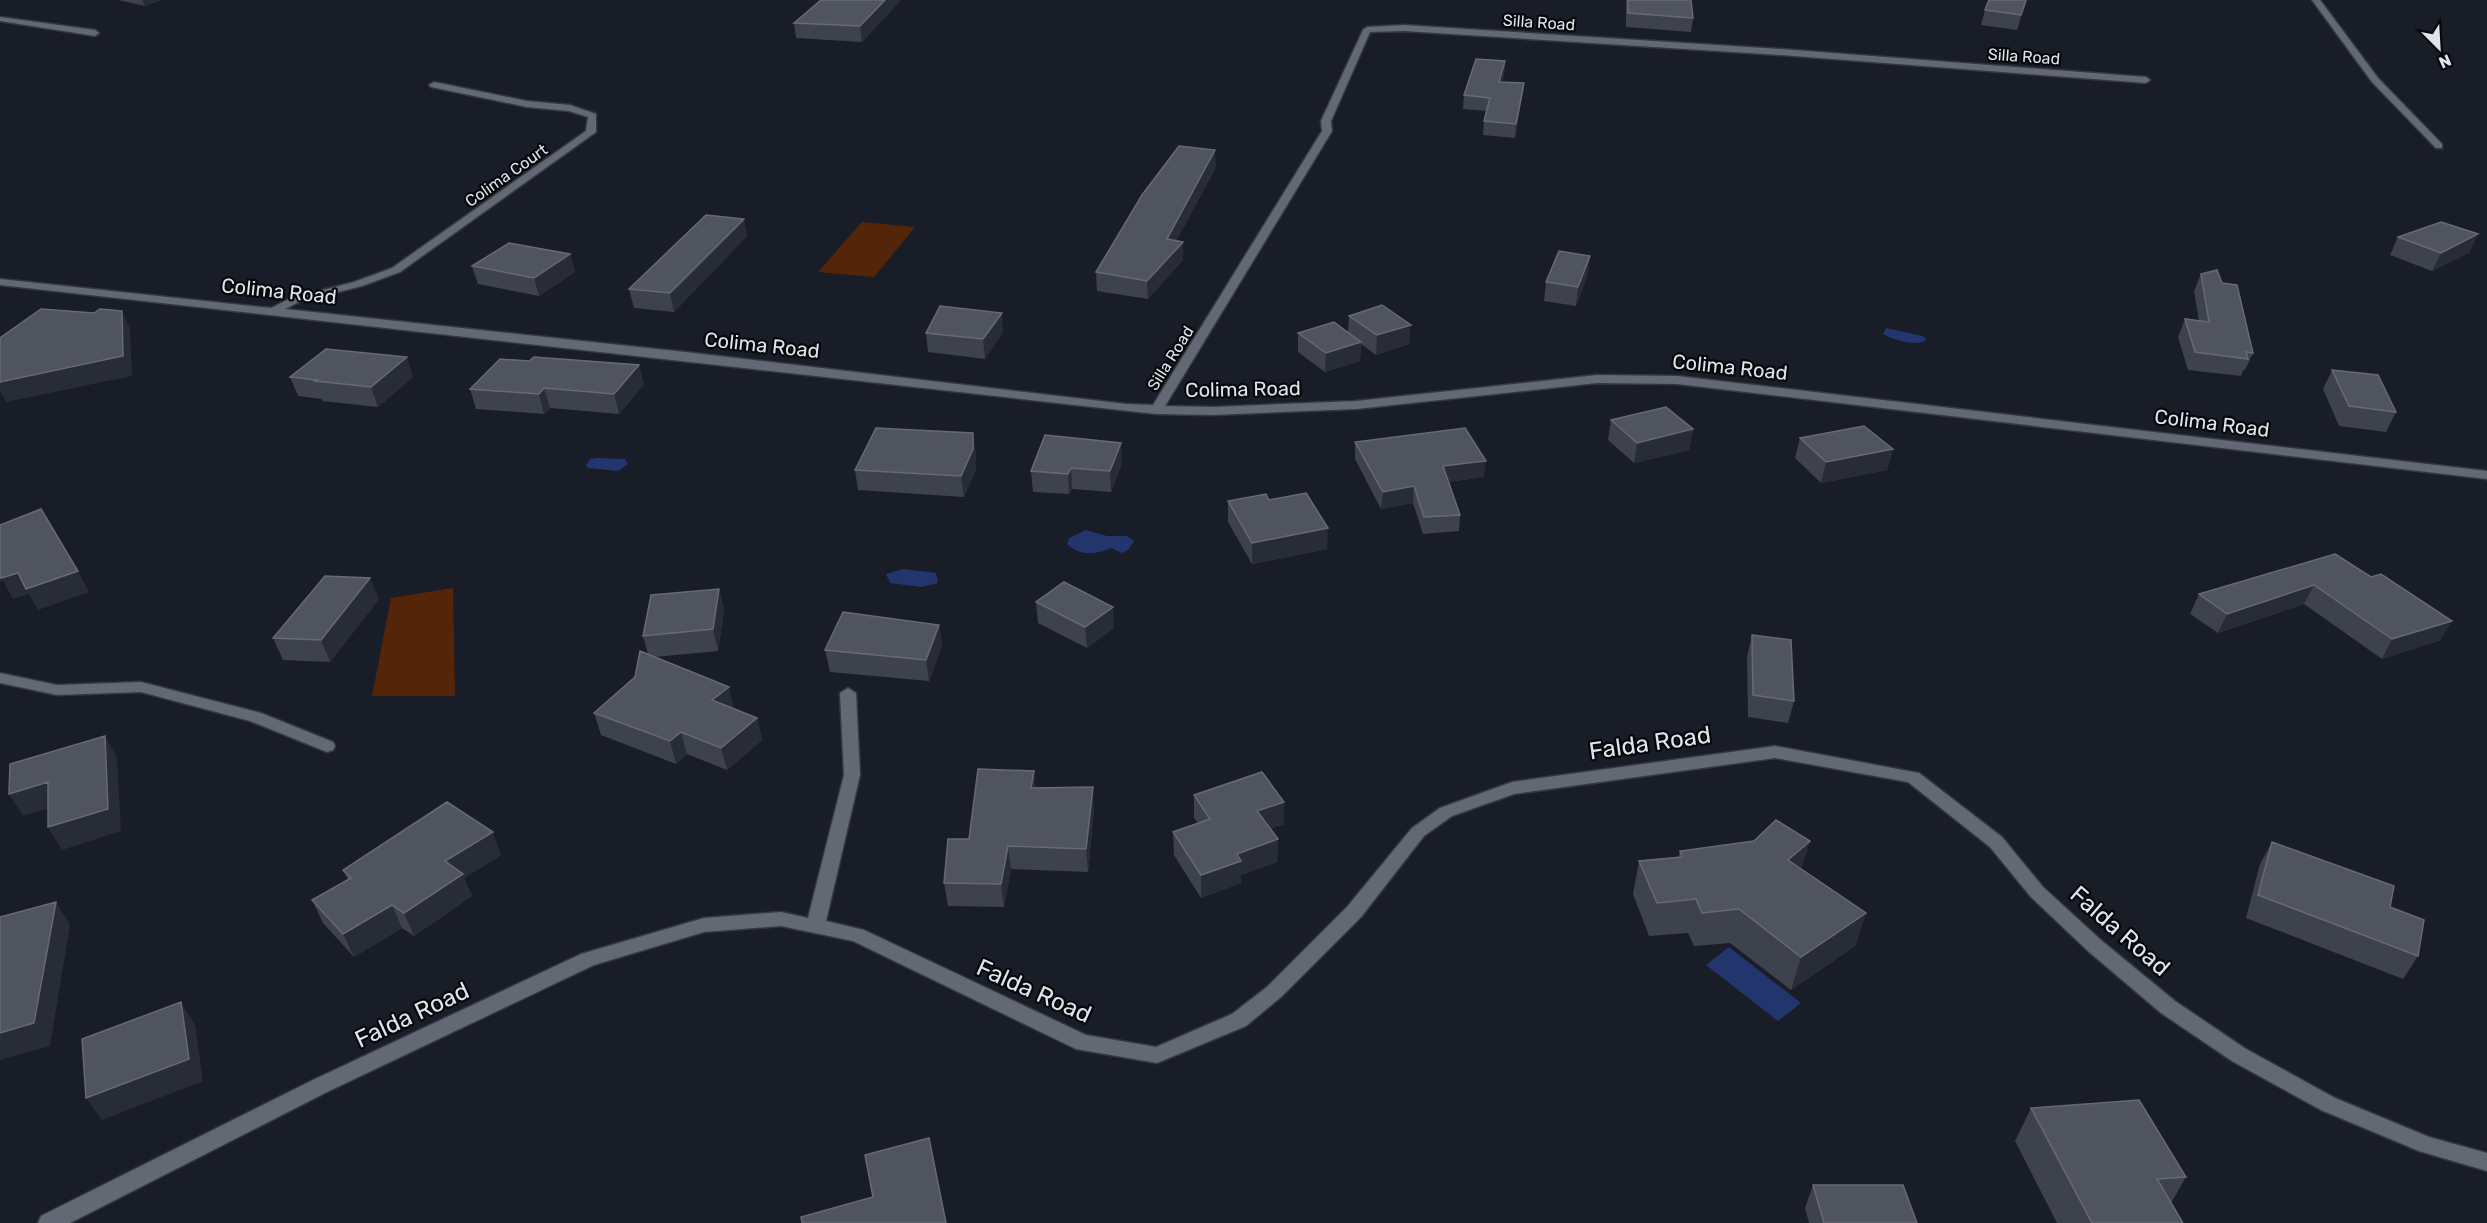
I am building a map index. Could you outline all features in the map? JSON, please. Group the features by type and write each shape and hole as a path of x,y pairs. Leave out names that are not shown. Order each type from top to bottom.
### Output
{"street":[{"path":"2316,0 2375,80 2439,146"},
{"path":"0,19 95,33"},
{"name":"Silla Road","path":"1156,410 1327,132 1326,121 1367,30 1404,28 1781,52 2146,80"},
{"name":"Colima Court","path":"275,310 295,300 358,284 396,270 591,132 593,116 570,108 527,104 434,85"},
{"name":"Colima Road","path":"0,282 275,310 1156,410 1213,411 1356,405 1597,379 1677,380 2487,475"},
{"path":"0,678 57,690 141,687 255,717 327,746"},
{"path":"816,924 852,775 848,693"},
{"name":"Falda Road","path":"49,1223 320,1086 588,959 704,925 781,919 816,924 857,935 1083,1043 1157,1055 1239,1020 1274,992 1354,912 1418,832 1446,812 1512,788 1775,752 1912,777 1996,842 2037,892 2095,946 2168,1007 2239,1055 2328,1104 2426,1145 2487,1162"}],"shaded area":[{"path":"862,222 915,227 874,277 818,272"},
{"path":"453,588 455,696 372,696 391,598"}],"water":[{"path":"1886,328 1923,336 1927,340 1911,343 1899,340 1883,334"},
{"path":"590,459 625,459 628,464 618,471 588,468 586,465"},
{"path":"1086,530 1107,536 1127,536 1134,541 1128,550 1122,553 1111,548 1094,553 1083,552 1067,544 1069,538"},
{"path":"903,569 936,573 938,583 922,587 890,583 886,574"},
{"path":"1729,947 1801,1003 1778,1021 1706,965"}],"building":[{"path":"821,0 885,0 860,26 794,23"},
{"path":"1628,0 1691,0 1693,18 1628,13"},
{"path":"1989,0 2026,0 2021,15 1985,10"},
{"path":"1476,59 1505,61 1499,82 1524,83 1516,124 1484,121 1490,98 1464,95"},
{"path":"1179,146 1215,150 1167,239 1183,242 1147,281 1096,272 1142,195"},
{"path":"706,215 744,219 670,293 629,289"},
{"path":"2441,222 2478,234 2441,253 2398,237"},
{"path":"509,243 570,254 534,278 472,266"},
{"path":"1559,251 1590,256 1578,287 1546,282"},
{"path":"2217,270 2222,283 2237,285 2253,353 2246,352 2248,359 2195,352 2185,319 2209,322 2201,274"},
{"path":"1382,305 1411,325 1377,335 1349,316"},
{"path":"940,306 1002,313 983,339 926,333"},
{"path":"41,309 94,313 100,309 122,311 123,356 0,382 0,338"},
{"path":"1334,322 1361,342 1326,353 1298,333"},
{"path":"326,349 407,357 371,387 290,377"},
{"path":"534,357 639,365 614,394 544,388 539,394 470,389 500,359 529,361"},
{"path":"2332,370 2378,375 2396,412 2349,406"},
{"path":"1666,407 1693,429 1637,443 1611,420"},
{"path":"1864,426 1893,449 1826,462 1800,438"},
{"path":"876,428 973,433 973,449 961,476 855,470"},
{"path":"1465,428 1486,461 1443,466 1460,515 1424,517 1414,486 1383,492 1355,442"},
{"path":"1045,435 1121,443 1110,471 1071,468 1068,474 1031,471"},
{"path":"1306,493 1328,528 1252,543 1228,501 1266,494 1269,500"},
{"path":"41,509 78,571 26,589 18,573 1,578 0,525"},
{"path":"2335,554 2371,577 2381,574 2452,621 2392,639 2314,585 2227,614 2199,594"},
{"path":"325,576 370,578 321,640 273,638"},
{"path":"1064,582 1113,607 1085,627 1036,602"},
{"path":"719,589 713,629 643,636 651,595"},
{"path":"843,612 939,625 926,660 825,650"},
{"path":"1752,635 1791,640 1794,701 1753,695"},
{"path":"640,651 729,687 712,700 757,718 721,748 681,732 670,741 594,713 635,677"},
{"path":"105,736 108,809 48,827 48,782 9,794 10,764"},
{"path":"978,769 1034,771 1031,788 1093,787 1086,849 1008,846 1001,884 944,883 948,839 969,839"},
{"path":"1262,772 1284,802 1257,811 1278,839 1237,854 1241,861 1201,875 1173,832 1210,819 1194,795"},
{"path":"447,802 493,832 445,861 463,874 404,913 392,905 343,934 312,900 351,878 343,870"},
{"path":"1776,820 1810,841 1788,860 1866,913 1801,957 1739,909 1702,913 1696,899 1657,903 1639,861 1682,857 1680,851 1754,841"},
{"path":"2272,842 2394,886 2390,907 2424,920 2418,956 2258,895"},
{"path":"56,902 34,1023 0,1033 0,917"},
{"path":"181,1002 189,1059 86,1098 82,1039"},
{"path":"2139,1100 2186,1177 2157,1179 2183,1223 2092,1223 2031,1108"},
{"path":"929,1138 946,1223 802,1223 801,1217 873,1197 865,1155"},
{"path":"1813,1185 1903,1185 1917,1223 1824,1223"}]}
